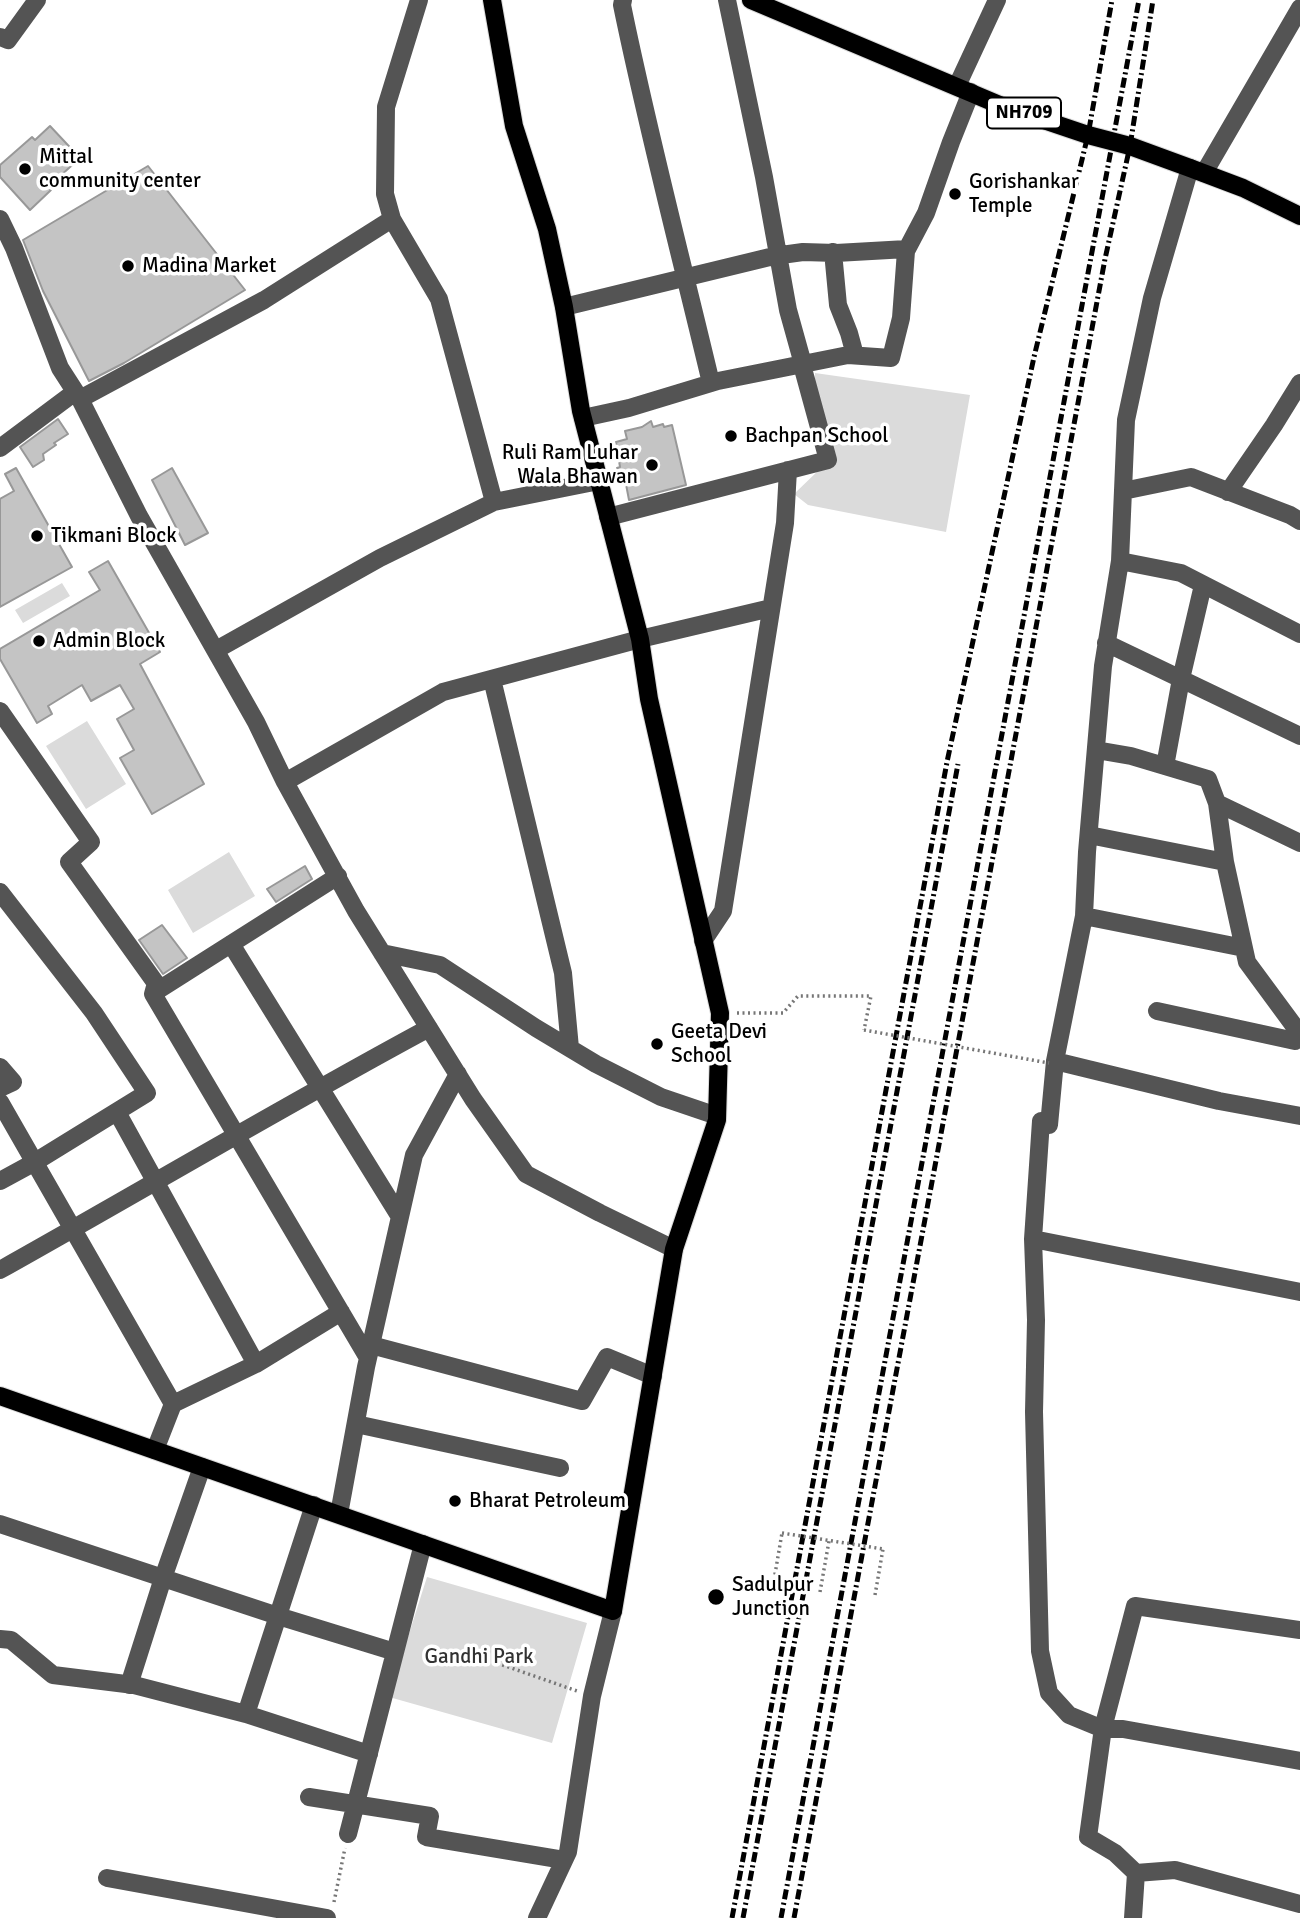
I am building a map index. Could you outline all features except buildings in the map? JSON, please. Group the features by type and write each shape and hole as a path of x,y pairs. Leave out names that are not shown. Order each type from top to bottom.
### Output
{"main road":[{"path":"0,1396 612,1611 674,1249 717,1116 720,1013 649,699 640,639 583,418 564,307 547,229 514,126 492,0"},
{"name":"NH709","path":"751,0 772,4 1002,106 1197,170 1243,188 1300,216"}],"street":[{"path":"0,37 8,40 37,0"},
{"path":"419,0 386,107 385,194 392,219 439,299 494,502"},
{"path":"623,0 650,134 711,383"},
{"path":"608,517 828,460 789,310 727,0"},
{"path":"583,418 629,408 711,383 848,355 891,358 901,318 907,249 926,213 951,142 964,89 997,0"},
{"path":"1300,8 1197,170 1152,298 1128,407 1120,561 1102,666 1084,916 1052,1062 1049,1125 1041,1121 1033,1240 1040,1651 1049,1693 1069,1715 1103,1728 1123,1729 1300,1761"},
{"path":"0,219 14,248 60,368 78,396 139,516 256,722 285,782 356,911 473,1100 526,1174 674,1249"},
{"path":"0,448 78,396 264,300 392,219"},
{"path":"564,307 803,251 833,253 907,249"},
{"path":"833,253 838,305 855,355"},
{"path":"1228,492 1300,383"},
{"path":"704,941 723,911 785,523 788,470"},
{"path":"1123,491 1191,477 1300,521"},
{"path":"216,650 380,558 494,502 599,481"},
{"path":"1120,561 1181,573 1300,634"},
{"path":"1164,766 1203,585"},
{"path":"285,782 443,692 640,639 771,608"},
{"path":"1106,643 1300,736"},
{"path":"492,679 563,973 570,1048"},
{"path":"0,711 92,842 69,862 160,989 338,876"},
{"path":"1096,750 1131,756 1208,779 1217,803 1225,862 1247,962 1300,1036 1295,1041 1157,1011"},
{"path":"1217,803 1300,843"},
{"path":"1089,835 1225,862"},
{"path":"0,892 94,1013 147,1093 0,1181"},
{"path":"1084,916 1244,948"},
{"path":"231,944 400,1217"},
{"path":"382,953 440,965 570,1048 661,1097 717,1116"},
{"path":"156,983 153,994 341,1312 370,1352 582,1401 607,1357 653,1376"},
{"path":"0,1270 320,1087 429,1028"},
{"path":"1052,1062 1219,1101 1300,1116"},
{"path":"0,1067 13,1082 0,1088"},
{"path":"339,1514 370,1352 414,1154 457,1074"},
{"path":"0,1102 173,1404"},
{"path":"117,1112 256,1364"},
{"path":"1033,1240 1300,1292"},
{"path":"155,1450 173,1404 256,1364 341,1312"},
{"path":"356,1424 560,1468"},
{"path":"129,1685 202,1466"},
{"path":"246,1714 314,1505"},
{"path":"0,1524 278,1616 395,1651"},
{"path":"348,1834 423,1544"},
{"path":"1300,1630 1135,1606 1103,1728 1088,1838 1115,1853 1136,1873 1175,1870 1300,1904"},
{"path":"537,1918 568,1852 592,1696 612,1611"},
{"path":"0,1639 11,1640 53,1675 129,1685 246,1714 369,1754"},
{"path":"309,1797 430,1816 426,1837 564,1860"},
{"path":"1133,1918 1136,1873"},
{"path":"107,1878 330,1912"}],"path":[{"path":"720,1013 783,1013 798,996 871,996 864,1030 1052,1062"},
{"path":"774,1580 782,1533 883,1549 875,1595"},
{"path":"820,1592 829,1541"},
{"path":"497,1663 592,1696"},
{"path":"330,1912 348,1834"}],"green space":[{"path":"815,373 970,395 946,532 808,505 794,494 822,467 815,425"},
{"path":"62,583 70,596 23,623 15,610"},
{"path":"87,721 126,784 86,809 46,746"},
{"path":"229,852 255,896 193,933 168,890"},
{"name":"Gandhi Park","path":"427,1577 587,1623 552,1743 389,1697"}],"railway":[{"path":"732,1918 947,762 1034,357 1088,135 1112,0"},
{"path":"781,1918 1139,0"},
{"path":"794,1918 1105,259 1130,146 1153,0"},
{"path":"743,1918 958,764"}],"place":[{"name":"Mittal community center","path":"25,169"},
{"name":"Gorishankar Temple","path":"955,194"},
{"name":"Madina Market","path":"128,266"},
{"name":"Bachpan School","path":"731,436"},
{"name":"Ruli Ram Luhar Wala Bhawan","path":"652,465"},
{"name":"Tikmani Block","path":"37,536"},
{"name":"Admin Block","path":"39,641"},
{"name":"Geeta Devi School","path":"657,1044"},
{"name":"Bharat Petroleum","path":"455,1501"},
{"name":"Sadulpur Junction","path":"716,1597"}]}
